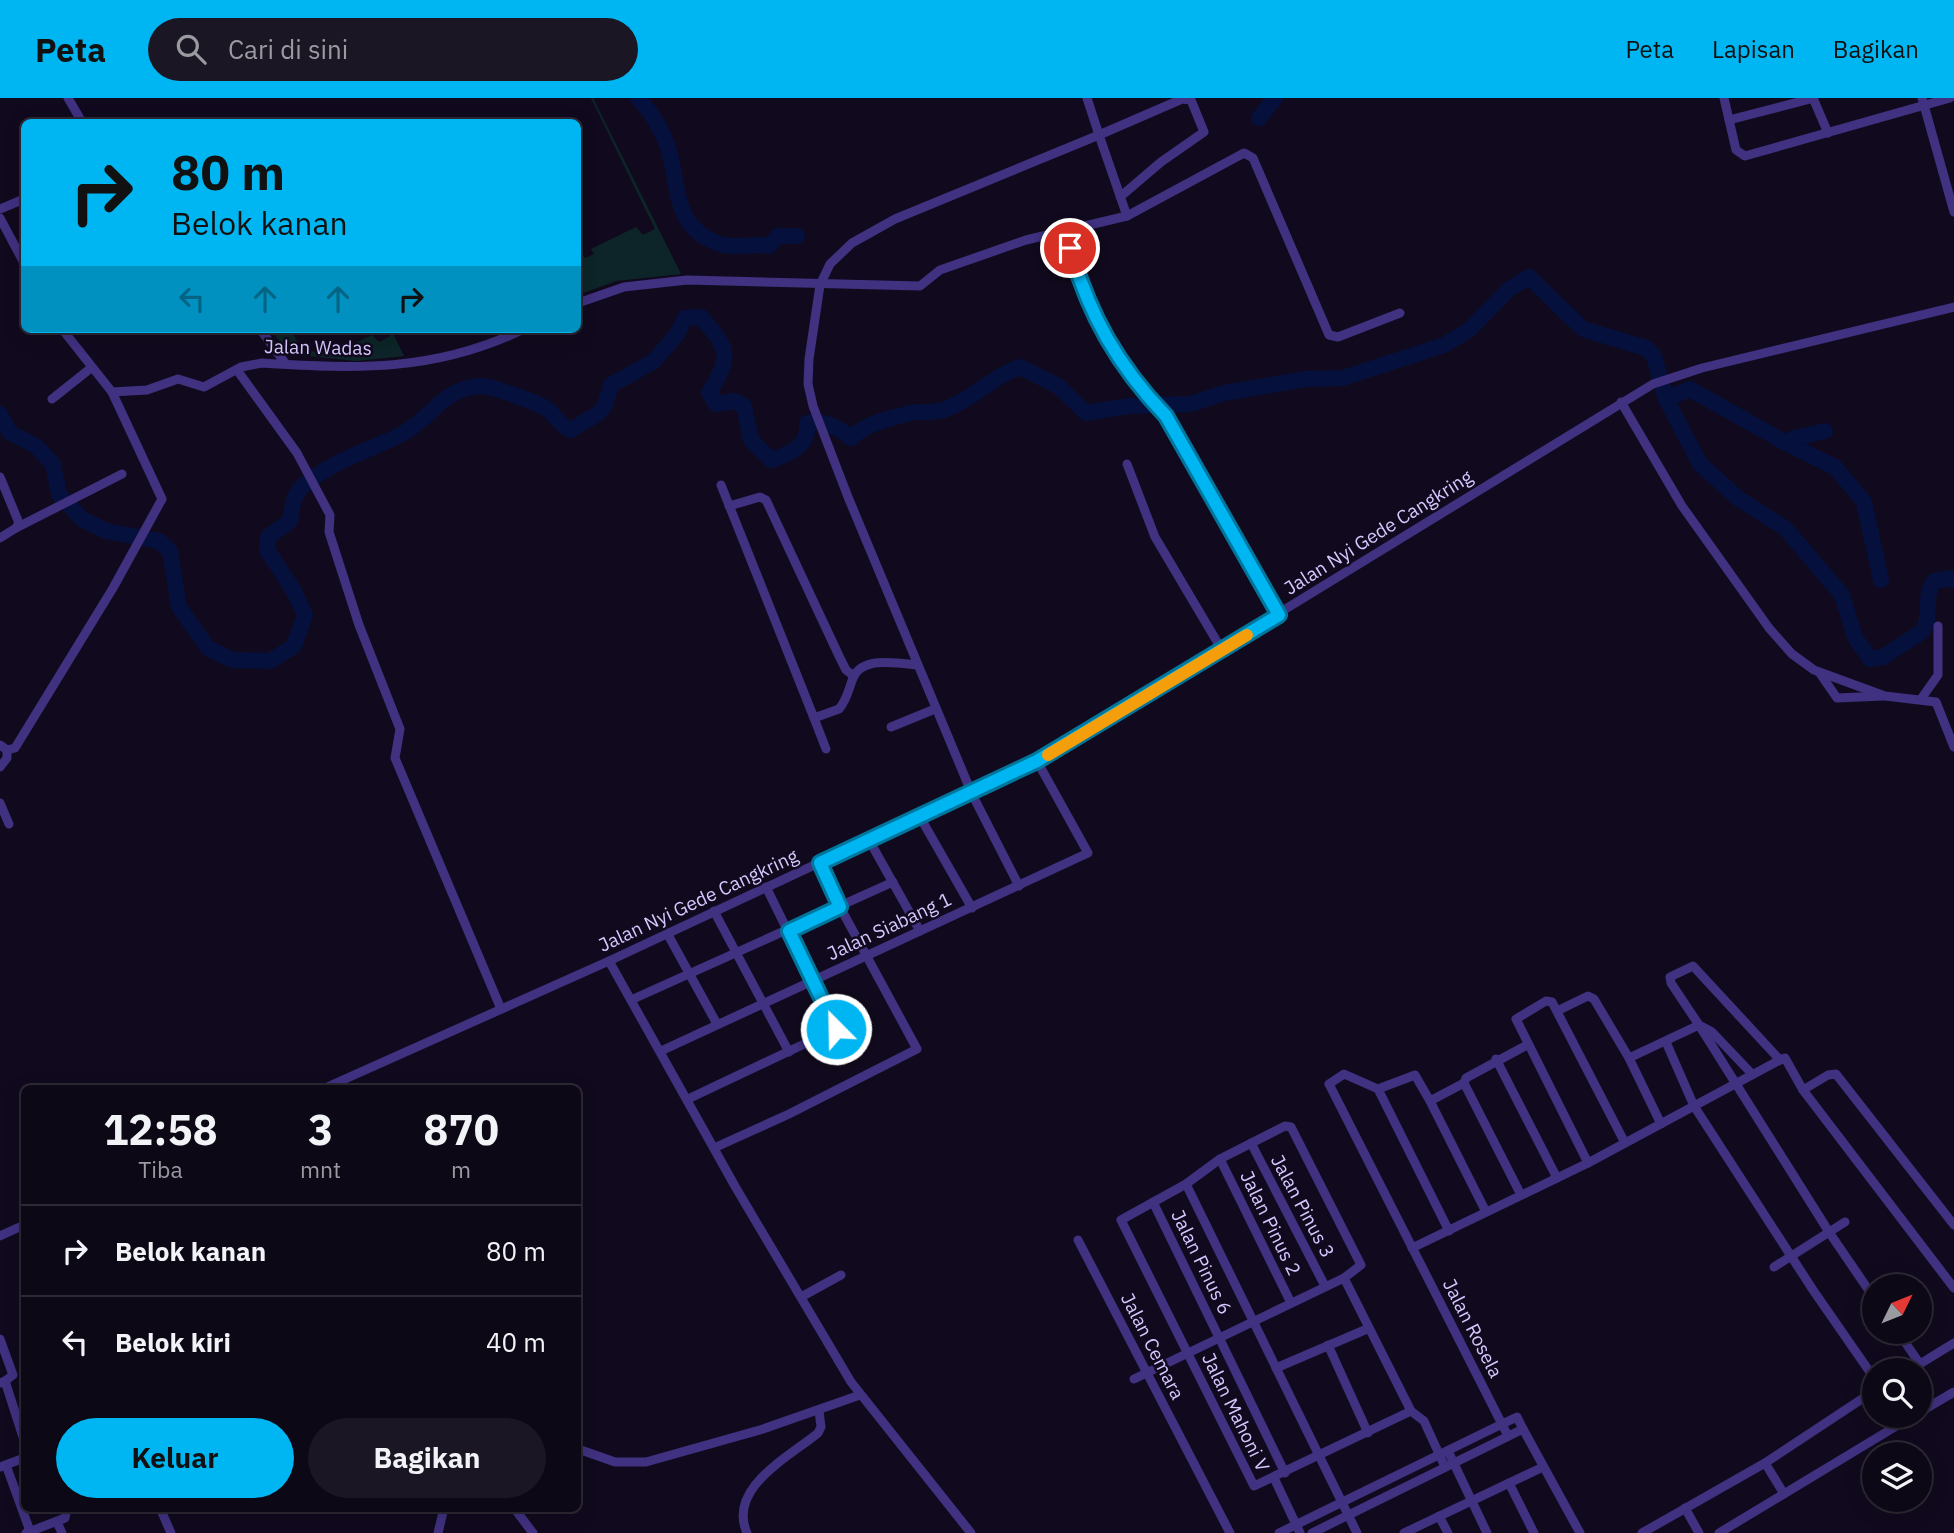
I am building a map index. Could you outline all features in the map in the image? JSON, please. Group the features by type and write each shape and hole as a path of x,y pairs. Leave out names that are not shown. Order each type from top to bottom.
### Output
{"street":[{"path":"68,98 80,119"},
{"path":"1087,98 1127,216"},
{"path":"1019,886 972,793 935,709 820,423 808,384 820,285 830,264 860,236 1185,98 1194,103 1204,125 1200,136 1161,162 1120,197"},
{"path":"1724,98 1740,155 1828,133 1923,101 1950,98"},
{"path":"1729,120 1814,98 1828,133"},
{"path":"1923,101 1950,183 1954,212"},
{"path":"581,302 624,287 665,281 920,286 940,270 1065,229 1076,230 1127,216 1247,153 1253,158 1329,335 1338,337 1400,313"},
{"path":"0,209 21,199"},
{"path":"0,218 21,257"},
{"path":"1065,229 1081,288 1094,317 1146,395 1166,416 1279,615"},
{"name":"Jalan Nyi Gede Cangkring","path":"333,1085 610,961 1037,761 1653,384 1670,377 1954,307"},
{"path":"0,767 7,758 4,747 15,748 139,542 162,496 112,392 65,333"},
{"path":"263,333 285,363"},
{"name":"Jalan Wadas","path":"112,392 148,390 178,379 204,387 237,370 256,364 400,365 447,359 514,333"},
{"path":"52,399 91,368"},
{"path":"237,370 311,476 330,515 328,532 359,625 400,729 395,758 399,770 501,1009"},
{"path":"1621,402 1682,506 1769,628 1792,654 1819,672 1885,696"},
{"path":"1127,464 1153,532 1222,650"},
{"path":"0,538 73,497 122,474"},
{"path":"0,477 18,519 16,528"},
{"path":"721,485 826,749"},
{"path":"729,506 760,497 766,500 846,670 854,676"},
{"path":"1921,699 1938,675 1938,626"},
{"path":"814,718 839,709 854,676 869,664 919,670"},
{"path":"1819,672 1837,698 1885,696 1936,702 1954,747"},
{"path":"891,727 935,709"},
{"name":"Jalan Siabang 1","path":"661,1051 1088,853 1037,761"},
{"path":"0,803 9,824"},
{"path":"920,817 972,908"},
{"path":"869,840 920,932"},
{"path":"714,1148 916,1051 840,907 820,863"},
{"path":"631,1000 893,882"},
{"path":"688,1099 836,1029 766,887"},
{"path":"714,911 765,1001 789,1052"},
{"path":"667,933 717,1024"},
{"path":"610,961 714,1148 801,1297 827,1334 860,1395 971,1533"},
{"path":"1780,1060 1697,968 1690,966 1670,980 1862,1280"},
{"path":"1557,1012 1591,996 1629,1058 1661,1124"},
{"path":"1588,1163 1527,1045 1516,1017 1546,1000 1552,1002 1625,1143"},
{"path":"1629,1058 1699,1025"},
{"path":"1699,1025 1712,1032 1752,1074"},
{"path":"1666,1042 1694,1106 1862,1360"},
{"path":"1430,1101 1464,1083 1466,1078 1496,1059 1527,1045"},
{"path":"1412,1248 1588,1163 1785,1058 1803,1090 1954,1288"},
{"path":"1496,1059 1557,1178"},
{"name":"Jalan Rosela","path":"1378,1089 1344,1074 1329,1084 1508,1436"},
{"path":"1803,1090 1828,1075 1836,1074 1954,1225"},
{"path":"1449,1231 1378,1089 1415,1075 1486,1212"},
{"path":"1464,1083 1521,1195"},
{"path":"1135,1379 1344,1278 1361,1265 1291,1127 1285,1126 1220,1159 1186,1184 1153,1202"},
{"name":"Jalan Pinus 3","path":"1251,1143 1325,1286"},
{"name":"Jalan Pinus 2","path":"1220,1159 1291,1303"},
{"path":"1186,1184 1357,1533"},
{"name":"Jalan Pinus 6","path":"1153,1202 1285,1473"},
{"name":"Jalan Mahoni V","path":"1153,1202 1125,1217 1121,1223 1254,1486 1274,1478"},
{"path":"1774,1267 1845,1222"},
{"path":"0,1236 21,1226"},
{"name":"Jalan Cemara","path":"1078,1240 1230,1533"},
{"path":"801,1297 841,1275"},
{"path":"1344,1278 1367,1329 1411,1411 1424,1420 1472,1500 1487,1533"},
{"path":"1276,1368 1367,1329"},
{"path":"0,1339 13,1376 2,1382 21,1432"},
{"path":"1930,1358 1954,1343"},
{"path":"1328,1345 1368,1433"},
{"path":"1932,1405 1954,1392"},
{"path":"581,1450 615,1462 646,1462 820,1411 860,1395"},
{"path":"1642,1533 1765,1463 1862,1399"},
{"path":"747,1533 742,1517 752,1486 818,1433 821,1427 820,1411"},
{"path":"1298,1529 1274,1478 1411,1411"},
{"path":"1279,1533 1298,1529 1341,1502 1517,1417 1580,1533"},
{"path":"1719,1533 1893,1428"},
{"path":"1312,1533 1523,1429"},
{"path":"21,1459 3,1466 28,1532 57,1522 68,1515 68,1512"},
{"path":"1765,1463 1784,1494"},
{"path":"1405,1533 1543,1467"},
{"path":"1509,1483 1534,1533"},
{"path":"1685,1508 1699,1533"},
{"path":"162,1512 171,1533"},
{"path":"438,1533 443,1512"},
{"path":"517,1512 533,1533"},
{"path":"1439,1516 1448,1533"},
{"path":"57,1522 62,1533"}],"green space":[{"path":"591,98 681,274 616,281 581,294 581,254 585,258 594,254 591,249 636,227 643,235 655,229"},
{"path":"273,333 293,333 299,345 308,350 326,352 372,335 379,342 390,336 389,333 393,333 404,356 356,361 290,354"}],"waterway":[{"path":"638,98 656,121 666,141 684,215 702,235 717,243 737,246 769,246 778,236 797,236"},
{"path":"1259,118 1275,98"},
{"path":"0,414 9,432 36,446 53,464 59,494 82,519 106,531 159,541 170,551 179,607 208,648 232,660 270,661 294,646 305,615 294,591 267,550 268,537 290,521 295,498 303,486 338,463 402,434 447,398 469,388 487,387 536,403 571,430 599,413 605,405 611,385 654,361 678,333 685,318 701,317 718,338 725,353 722,369 709,393 716,404 734,401 744,406 751,440 771,460 792,452 802,443 807,423 830,425 851,438 871,425 886,420 953,406 1020,367 1058,386 1086,413 1128,406 1191,404 1224,393 1306,379 1343,378 1444,345 1469,330 1509,289 1529,277 1583,329 1646,348 1654,356 1666,399 1700,464 1739,499 1785,528 1842,595 1855,637 1870,659 1883,657 1923,631 1929,593 1934,581 1952,578 1954,581"},
{"path":"1666,399 1690,389 1835,467 1864,502 1881,580"},
{"path":"1786,443 1794,438 1825,431"}],"slow traffic":[{"path":"1048,755 1247,635"}],"route":[{"path":"836,1029 789,931 840,907 820,863 1037,761 1279,615 1166,416 1146,395 1107,340 1084,298 1070,248"}]}
